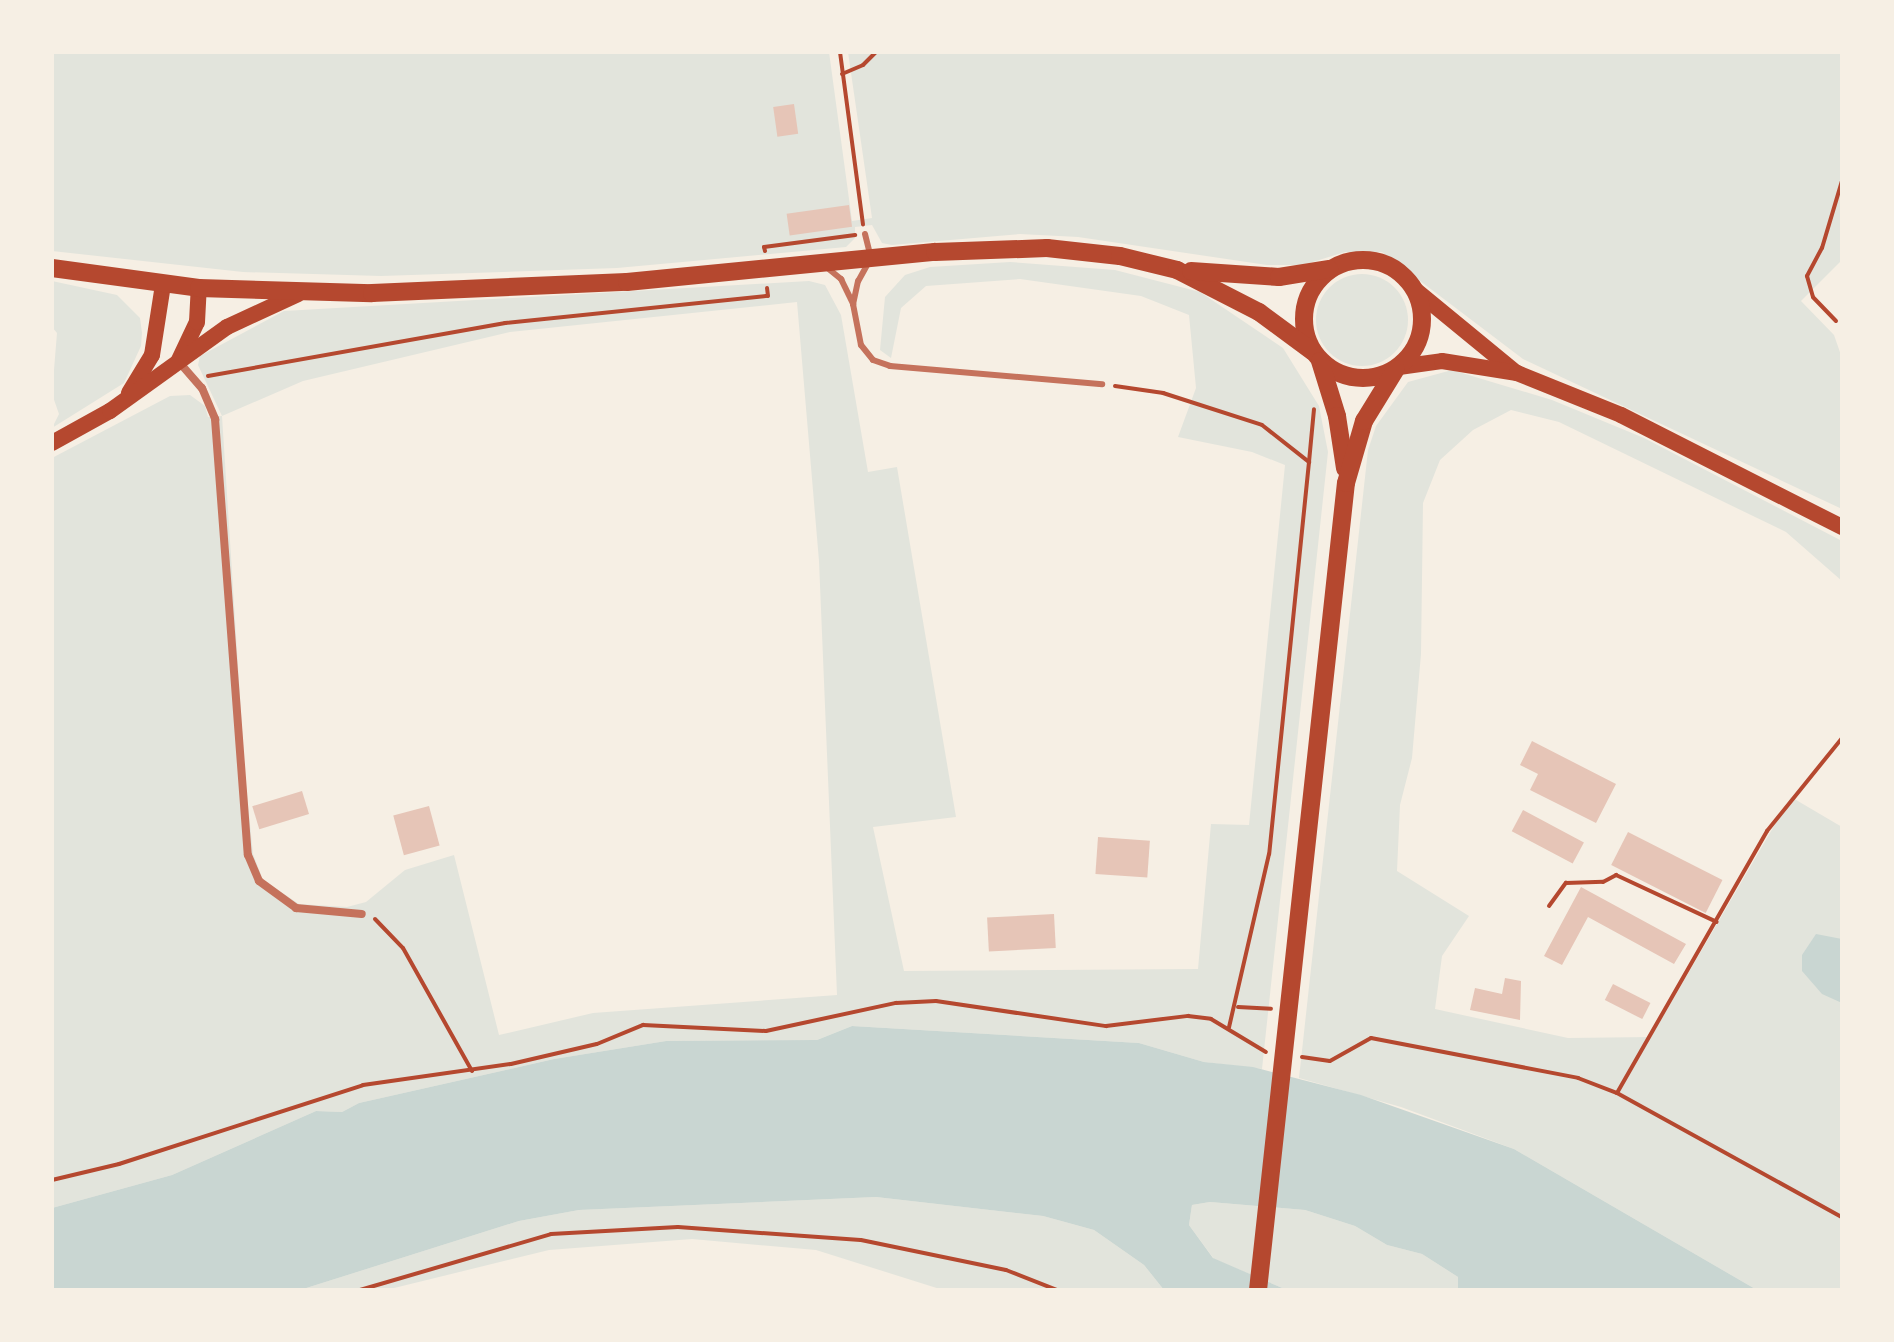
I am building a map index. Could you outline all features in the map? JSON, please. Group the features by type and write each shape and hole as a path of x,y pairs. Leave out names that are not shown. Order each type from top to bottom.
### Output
{"highway":[{"path":"52,268 163,285 298,294 627,282 871,258 1047,248 1120,256 1177,270 1279,277 1369,260 1402,274 1413,288 1422,325 1417,344 1364,421 1346,483 1280,1012 1258,1290"},
{"path":"1334,267 1310,292 1304,308 1316,356 1337,416 1346,483"},
{"path":"1177,270 1259,312 1350,378 1367,379 1398,368"}],"main road":[{"path":"123,401 152,355 163,285"},
{"path":"178,362 197,322 199,288"},
{"path":"1413,288 1517,373"},
{"path":"52,443 123,401 250,313 298,294"},
{"path":"1398,368 1442,361 1517,373 1621,415 1842,527"}],"street":[{"path":"178,362 194,378 215,419 248,855 265,888 296,908 362,914"}],"lane":[{"path":"853,304 858,281 871,258 865,234"},
{"path":"822,264 841,279 853,304 861,345 873,360 890,366 1102,384"}],"path":[{"path":"194,378 505,323 768,296 764,247 865,234 840,52"},
{"path":"842,74 863,65 876,52"},
{"path":"1836,321 1813,297 1807,276 1822,248 1842,181"},
{"path":"1102,384 1163,393 1262,425 1309,462 1269,854 1238,1007 1229,1027"},
{"path":"1617,1093 1767,831 1842,738"},
{"path":"1549,906 1566,883 1603,882 1616,875 1717,922"},
{"path":"362,914 392,931 472,1071"},
{"path":"52,1180 119,1164 363,1085 472,1071 597,1044 643,1025 766,1031 896,1003 936,1001 1106,1026 1188,1016 1229,1027 1242,1042 1276,1054"},
{"path":"1238,1007 1280,1012"},
{"path":"1290,1056 1330,1061 1371,1038 1578,1078 1617,1093 1842,1217"},
{"path":"360,1290 551,1234 663,1227 861,1240 1006,1270 1057,1290"}],"shaded area":[{"path":"52,52 829,52 852,221 872,218 848,52 1842,52 1842,260 1801,301 1834,335 1842,358 1842,509 1523,359 1382,252 1345,252 1303,265 1267,265 1078,237 1020,234 892,245 882,243 872,225 855,227 855,238 846,247 617,268 381,276 243,272 52,251"},
{"path":"1010,262 1115,270 1200,292 1283,348 1319,406 1328,452 1262,1069 1204,1062 1139,1043 852,1026 817,1040 666,1041 554,1059 359,1103 342,1112 316,1111 172,1175 52,1208 52,458 170,396 190,395 205,406 208,417 222,416 198,365 200,356 284,311 809,281 825,285 841,315 868,472 897,467 956,817 873,827 904,971 1198,969 1211,824 1249,825 1285,465 1252,452 1178,437 1196,388 1189,315 1141,296 1020,279 926,286 901,308 891,358 880,350 885,297 905,275 930,267","holes":["797,302 819,561 837,995 593,1013 499,1035 454,855 405,870 366,902 347,907 299,904 263,880 253,854 245,775 222,416 303,381 510,332"]},
{"path":"1362,274 1380,278 1394,288 1404,302 1408,320 1404,338 1394,352 1380,362 1362,366 1344,362 1330,352 1320,338 1316,320 1320,302 1330,288 1344,278"},
{"path":"52,281 117,295 140,318 142,333 141,346 124,383 52,428 59,414 52,394 57,333 52,327"},
{"path":"1452,370 1552,400 1644,438 1842,541 1842,581 1786,532 1559,422 1511,410 1473,430 1440,460 1423,503 1421,654 1412,758 1400,805 1397,871 1469,916 1442,956 1435,1009 1568,1038 1651,1037 1791,797 1842,827 1842,1290 1757,1290 1514,1149 1401,1107 1299,1078 1368,450 1376,426 1408,382"},
{"path":"1816,934 1842,939 1842,1003 1822,994 1802,971 1802,955"},
{"path":"852,1026 1139,1043 1204,1062 1253,1067 1361,1095 1514,1149 1757,1290 1458,1290 1458,1277 1422,1254 1387,1245 1355,1226 1305,1210 1210,1202 1192,1205 1189,1225 1213,1258 1287,1290 1164,1290 1144,1265 1094,1230 1043,1216 876,1197 579,1210 519,1221 300,1290 52,1290 52,1208 172,1175 316,1111 342,1112 359,1103 554,1059 666,1041 817,1040"},
{"path":"876,1197 1043,1216 1094,1230 1144,1265 1164,1290 943,1290 816,1250 692,1239 549,1250 386,1290 300,1290 519,1221 579,1210"},
{"path":"1210,1202 1305,1210 1355,1226 1387,1245 1422,1254 1458,1277 1458,1290 1287,1290 1214,1259 1189,1225 1192,1205"}],"building":[{"path":"794,104 798,134 777,137 773,107"},
{"path":"849,205 852,227 790,236 787,214"},
{"path":"1532,741 1616,784 1596,823 1530,790 1538,774 1520,765"},
{"path":"302,791 309,814 259,829 252,806"},
{"path":"429,806 440,846 404,855 393,816"},
{"path":"1523,810 1584,842 1573,864 1512,831"},
{"path":"1628,832 1722,880 1706,913 1611,865"},
{"path":"1098,837 1150,841 1147,878 1095,874"},
{"path":"1581,887 1686,944 1674,964 1588,917 1562,965 1544,956"},
{"path":"1054,914 1056,948 989,951 987,918"},
{"path":"1505,978 1521,981 1520,1020 1470,1010 1475,988 1502,994"},
{"path":"1613,984 1650,1003 1642,1019 1605,1000"}]}
